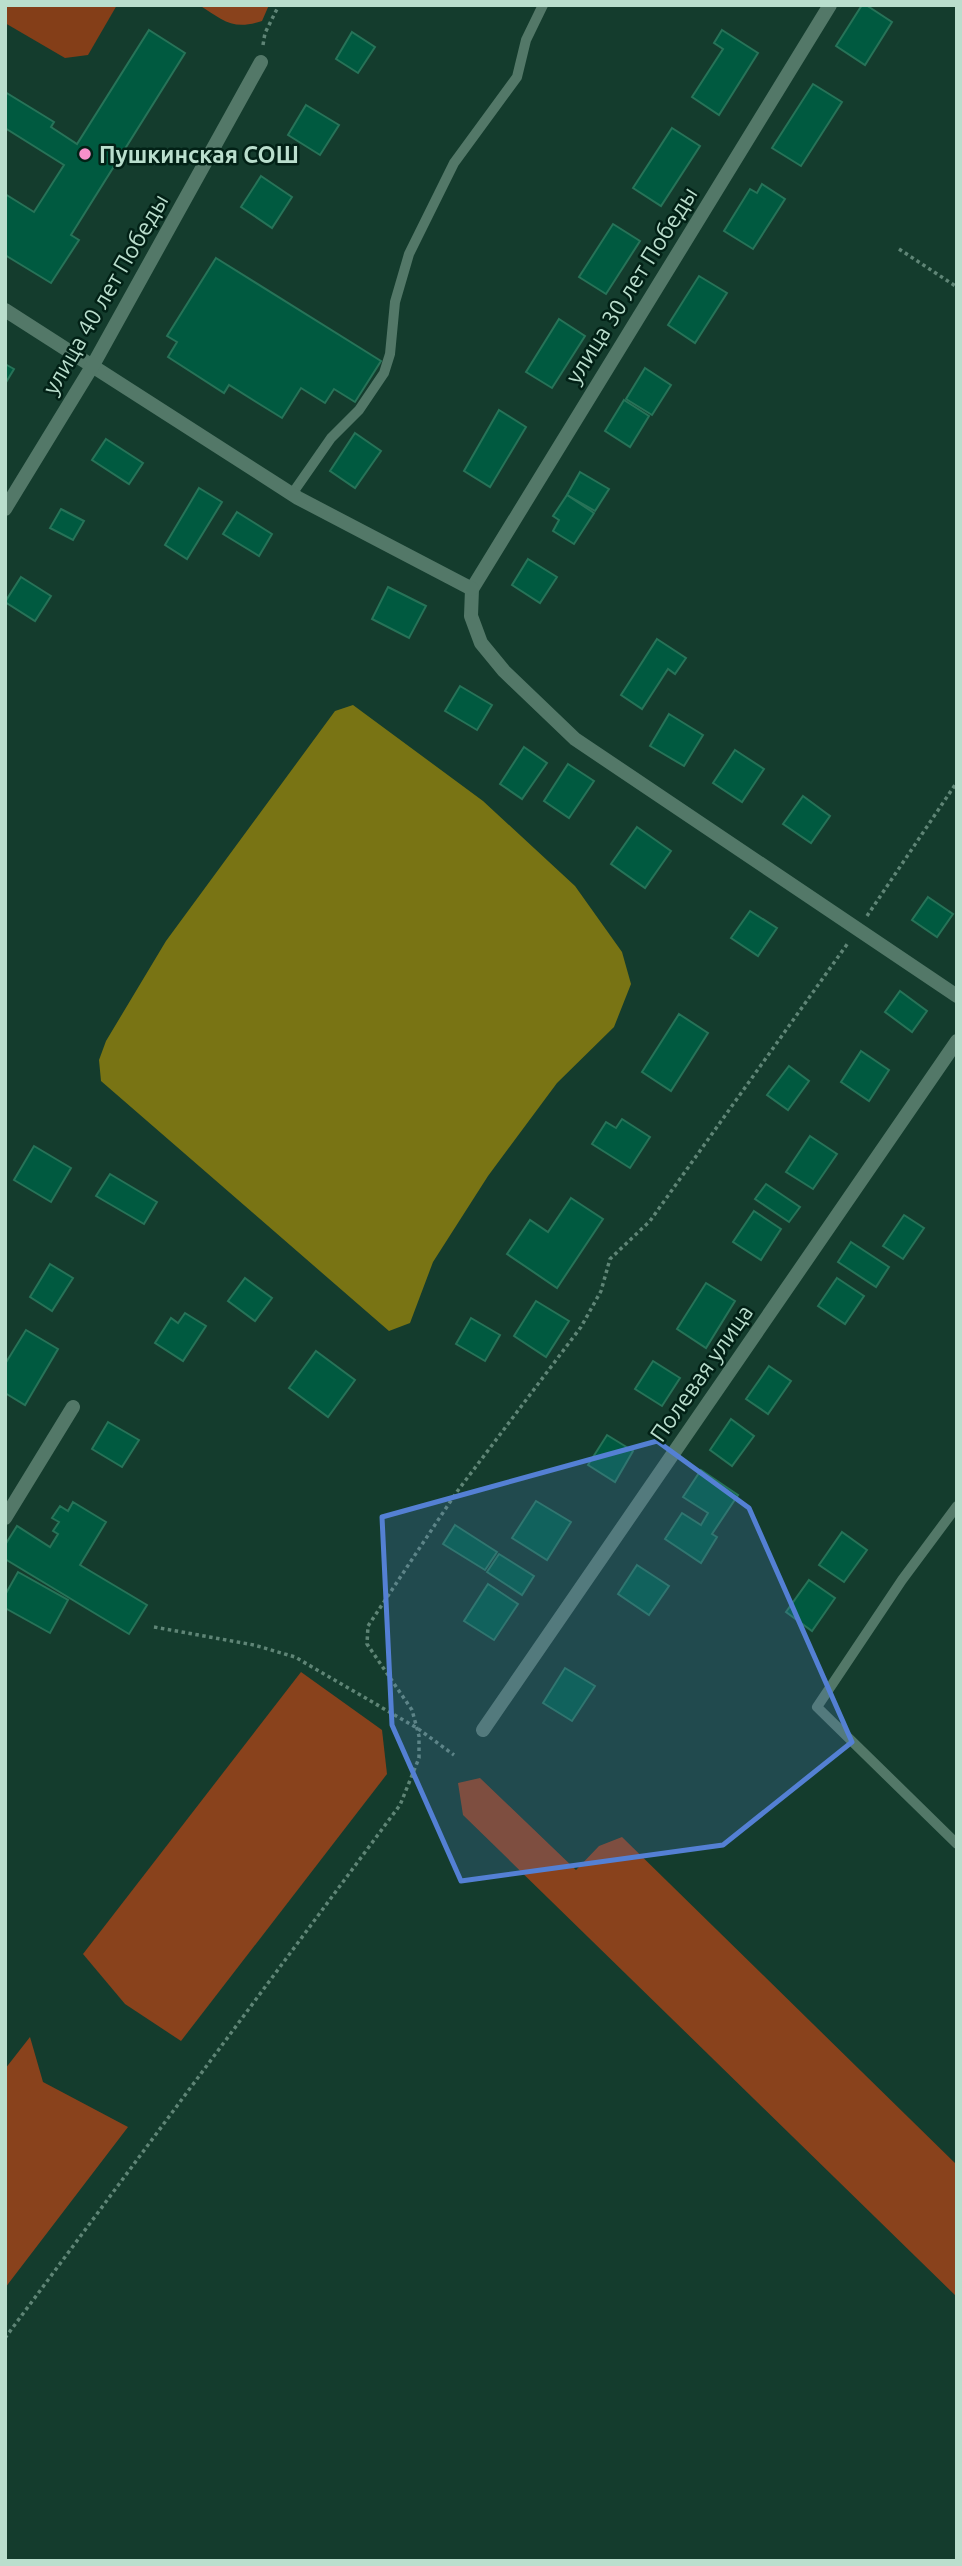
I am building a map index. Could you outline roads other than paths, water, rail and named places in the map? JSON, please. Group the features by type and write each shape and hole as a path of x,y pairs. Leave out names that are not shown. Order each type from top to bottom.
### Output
{"street":[{"name":"улица 30 лет Победы","path":"472,589 830,5"},
{"name":"улица 40 лет Победы","path":"5,509 93,365 261,62"},
{"path":"5,310 292,494 472,589 471,616 481,643 504,671 575,739 957,996"},
{"name":"Полевая улица","path":"483,1730 957,1041"},
{"path":"5,1518 73,1407"}],"lane":[{"path":"292,494 331,438 359,411 384,373 390,354 395,302 409,254 454,163 517,77 526,40 543,5"},
{"path":"957,1506 902,1580 817,1707 957,1844"}],"place":[{"name":"Пушкинская СОШ","path":"85,154"}]}
